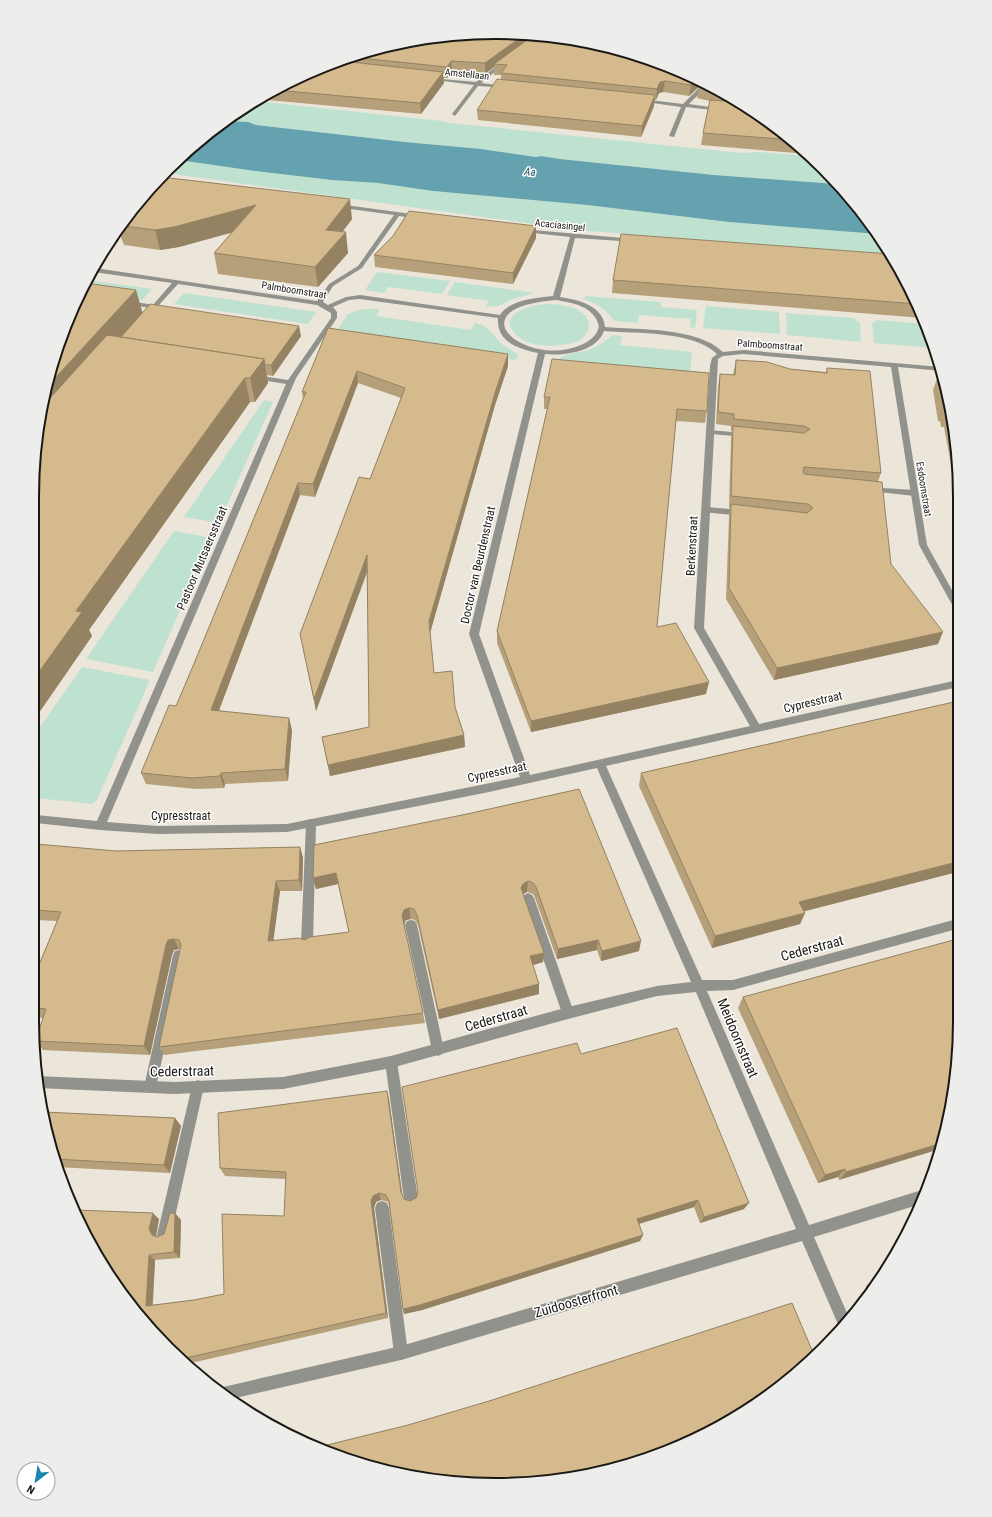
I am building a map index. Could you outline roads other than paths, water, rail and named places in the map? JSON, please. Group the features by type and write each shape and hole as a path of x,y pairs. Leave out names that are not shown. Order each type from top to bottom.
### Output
{"street":[{"path":"455,114 477,84 508,60"},
{"name":"Amstellaan","path":"423,78 512,88"},
{"path":"672,136 684,106 702,88"},
{"path":"631,100 730,110"},
{"path":"335,206 429,218"},
{"path":"319,303 331,285 360,267 398,214"},
{"name":"Acaciasingel","path":"515,229 573,236 640,241"},
{"path":"556,298 573,236"},
{"name":"Palmboomstraat","path":"98,271 319,303 328,307 348,298 360,298 502,317"},
{"path":"144,319 177,282"},
{"path":"556,298 585,305 595,312 601,320 602,328 596,339 582,347 563,352 542,352 526,348 513,342 504,334 500,326 502,317 510,309 522,302 556,298"},
{"path":"124,302 170,309"},
{"name":"Pastoor Mutsaersstraat","path":"100,826 290,382 334,318 334,312 328,307"},
{"name":"Palmboomstraat","path":"602,328 688,338 711,345 721,354 743,352 934,368"},
{"name":"Doctor van Beurdenstraat","path":"526,779 474,634 527,409 542,352"},
{"name":"Berkenstraat","path":"721,354 715,358 714,366 699,628 756,728"},
{"name":"Esdoornstraat","path":"894,365 923,545 953,599"},
{"path":"244,375 290,382"},
{"path":"711,432 756,436"},
{"path":"859,488 915,493"},
{"path":"706,510 751,514"},
{"name":"Cypresstraat","path":"39,819 158,830 287,828 526,779 953,684"},
{"name":"Meidoornstraat","path":"600,763 699,986 842,1319"},
{"path":"307,943 311,823"},
{"path":"528,898 568,1013"},
{"path":"412,925 438,1050"},
{"name":"Cederstraat","path":"43,1082 174,1088 283,1083 391,1062 568,1013 658,991 699,986 733,985 953,925"},
{"path":"150,1087 179,955"},
{"path":"391,1062 411,1199"},
{"path":"164,1236 198,1086"},
{"name":"Zuidoosterfront","path":"230,1392 401,1353 805,1234 917,1199"},
{"path":"382,1208 401,1353"}],"water":[{"name":"Aa","path":"234,121 405,142 481,149 536,157 541,156 714,175 829,183 859,218 870,233 729,222 587,205 433,191 378,183 332,180 186,161 218,133"}]}
